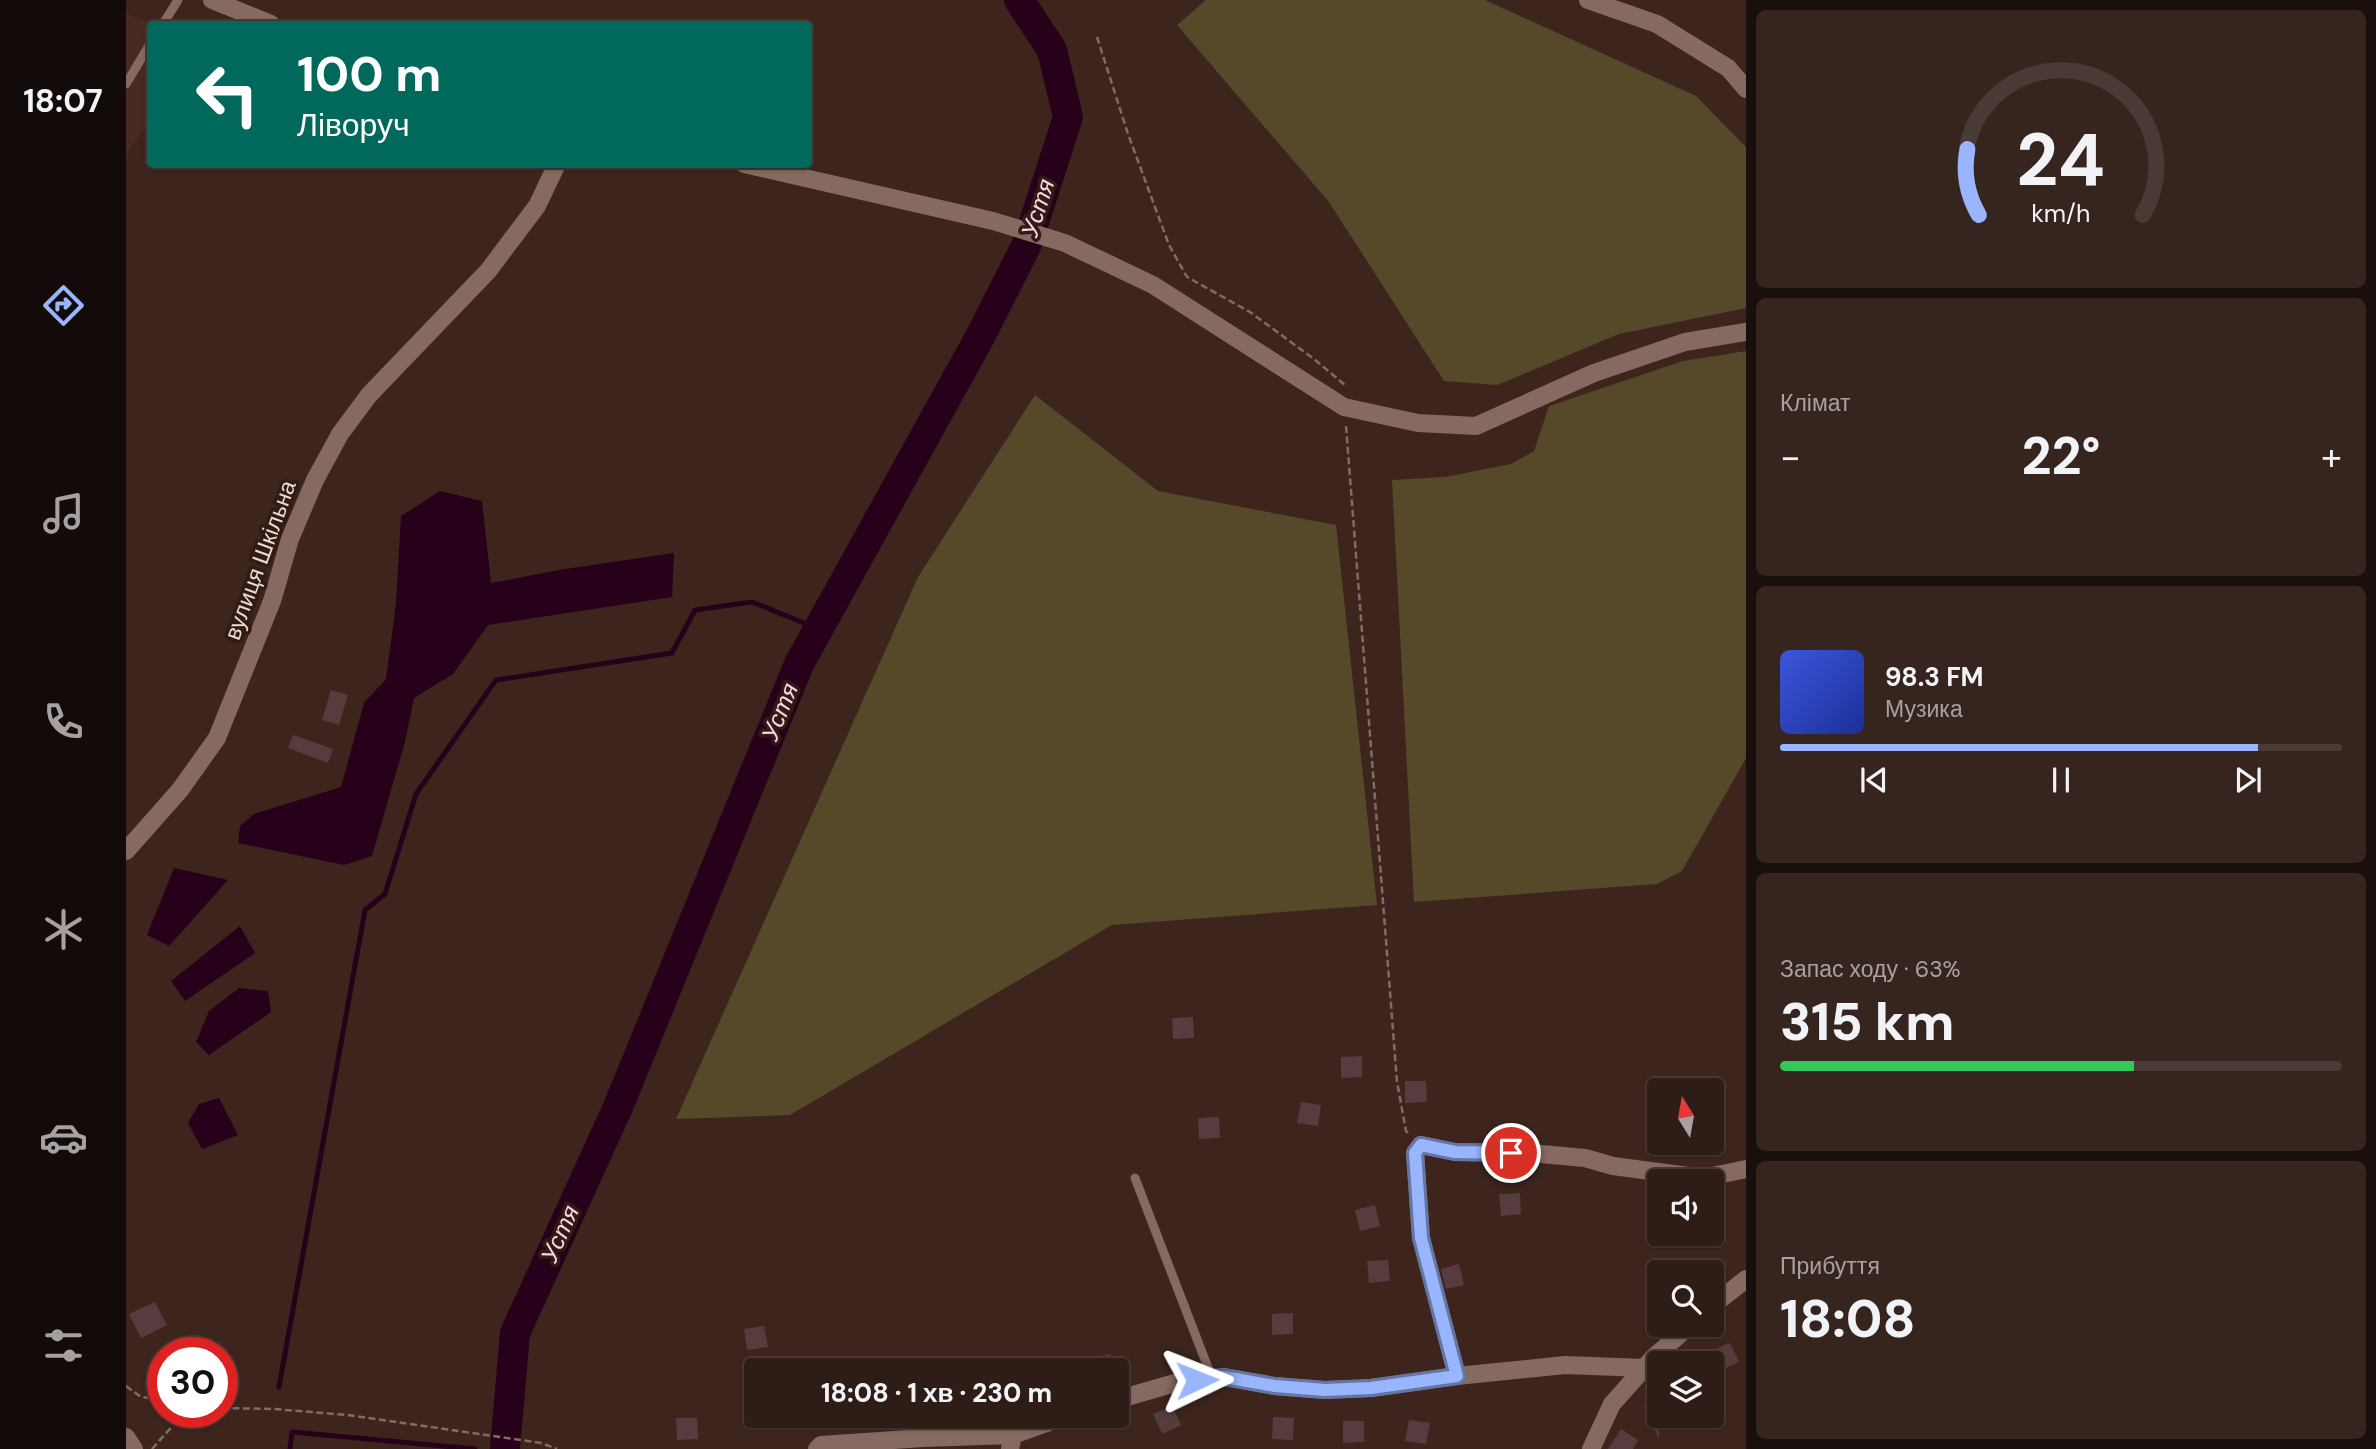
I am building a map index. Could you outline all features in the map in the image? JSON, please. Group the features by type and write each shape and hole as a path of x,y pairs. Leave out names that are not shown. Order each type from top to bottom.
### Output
{"street":[{"path":"212,0 264,21"},
{"path":"1588,0 1657,24 1728,68 1746,89"},
{"name":"вулиця Шкільна","path":"126,850 180,790 217,738 272,601 290,539 315,481 340,435 369,395 488,271 537,206 555,168"},
{"path":"761,168 993,221 1065,243 1153,285 1344,407 1418,423 1476,426 1594,373 1685,342 1746,332"},
{"path":"1457,1376 1421,1238 1415,1153 1421,1145 1455,1152 1530,1153 1585,1158 1613,1166 1703,1178 1746,1169"},
{"path":"1724,1296 1746,1279"},
{"path":"1591,1449 1612,1404 1677,1337"},
{"path":"1129,1397 1182,1381 1224,1377 1275,1386 1325,1390 1371,1388 1457,1376 1565,1366 1645,1368"},
{"path":"817,1449 821,1446 863,1441 1012,1442 1041,1428"},
{"path":"126,1437 134,1449"}],"lane":[{"path":"165,21 178,0"},
{"path":"126,84 147,49"},
{"path":"1135,1178 1212,1378"}],"path":[{"path":"1097,37 1128,134 1169,245 1187,277 1250,312 1349,388 1344,407 1397,1082 1406,1131 1421,1145"},
{"path":"126,1386 147,1397"},
{"path":"238,1408 346,1415 541,1443 557,1449"},
{"path":"152,1449 170,1428"}],"shaded area":[{"path":"1206,0 1485,0 1696,96 1746,147 1746,308 1619,334 1497,385 1444,381 1329,202 1177,25"},
{"path":"126,13 147,22 147,122 126,157"},
{"path":"1746,351 1746,758 1682,871 1657,884 1414,902 1392,480 1445,477 1511,464 1534,451 1549,406 1683,361"},
{"path":"1035,395 1158,491 1336,525 1377,905 1112,925 790,1115 676,1119 918,577"},
{"path":"440,491 482,501 491,583 674,553 672,597 488,625 453,674 414,698 405,742 372,856 344,865 238,843 240,826 254,814 341,787 364,703 386,679 396,604 401,516"},
{"path":"174,868 228,880 169,946 147,935"},
{"path":"240,926 255,953 185,1001 171,981"},
{"path":"239,988 268,991 271,1012 209,1055 196,1042 209,1011"},
{"path":"219,1098 238,1135 202,1149 188,1123 199,1104"}],"building":[{"path":"331,690 348,695 339,725 322,720"},
{"path":"293,735 333,749 328,763 288,748"},
{"path":"1193,1017 1194,1038 1173,1039 1172,1018"},
{"path":"1362,1056 1362,1077 1341,1078 1341,1057"},
{"path":"1405,1081 1426,1081 1427,1102 1405,1103"},
{"path":"1301,1102 1321,1105 1318,1126 1297,1123"},
{"path":"1219,1117 1220,1138 1199,1139 1198,1118"},
{"path":"1520,1193 1521,1214 1501,1216 1499,1194"},
{"path":"1375,1205 1380,1226 1360,1231 1355,1210"},
{"path":"1388,1260 1390,1281 1369,1283 1367,1261"},
{"path":"1459,1264 1464,1285 1446,1289 1441,1269"},
{"path":"155,1302 167,1325 141,1338 129,1314"},
{"path":"1293,1313 1293,1334 1272,1335 1272,1314"},
{"path":"764,1326 768,1347 747,1350 744,1329"},
{"path":"1730,1343 1739,1362 1724,1369 1724,1351 1711,1351"},
{"path":"1110,1354 1111,1358 1089,1358"},
{"path":"1172,1406 1181,1425 1162,1434 1153,1414"},
{"path":"1273,1417 1294,1418 1293,1440 1272,1439"},
{"path":"676,1418 697,1418 698,1439 677,1440"},
{"path":"1409,1420 1430,1423 1426,1444 1405,1441"},
{"path":"1343,1421 1364,1421 1364,1442 1343,1443"},
{"path":"1621,1429 1638,1440 1633,1449 1608,1449"}],"waterway":[{"name":"Устя","path":"505,1449 515,1333 618,1107 799,664 981,335 1027,244 1068,117 1052,50 1019,0"},
{"path":"279,1387 365,910 385,894 416,794 496,680 672,653 695,610 752,602 819,629"},
{"path":"290,1449 292,1432 475,1449"}],"route":[{"path":"1197,1380 1224,1377 1275,1386 1325,1390 1371,1388 1457,1376 1421,1238 1415,1153 1421,1145 1455,1152 1511,1153"}]}
